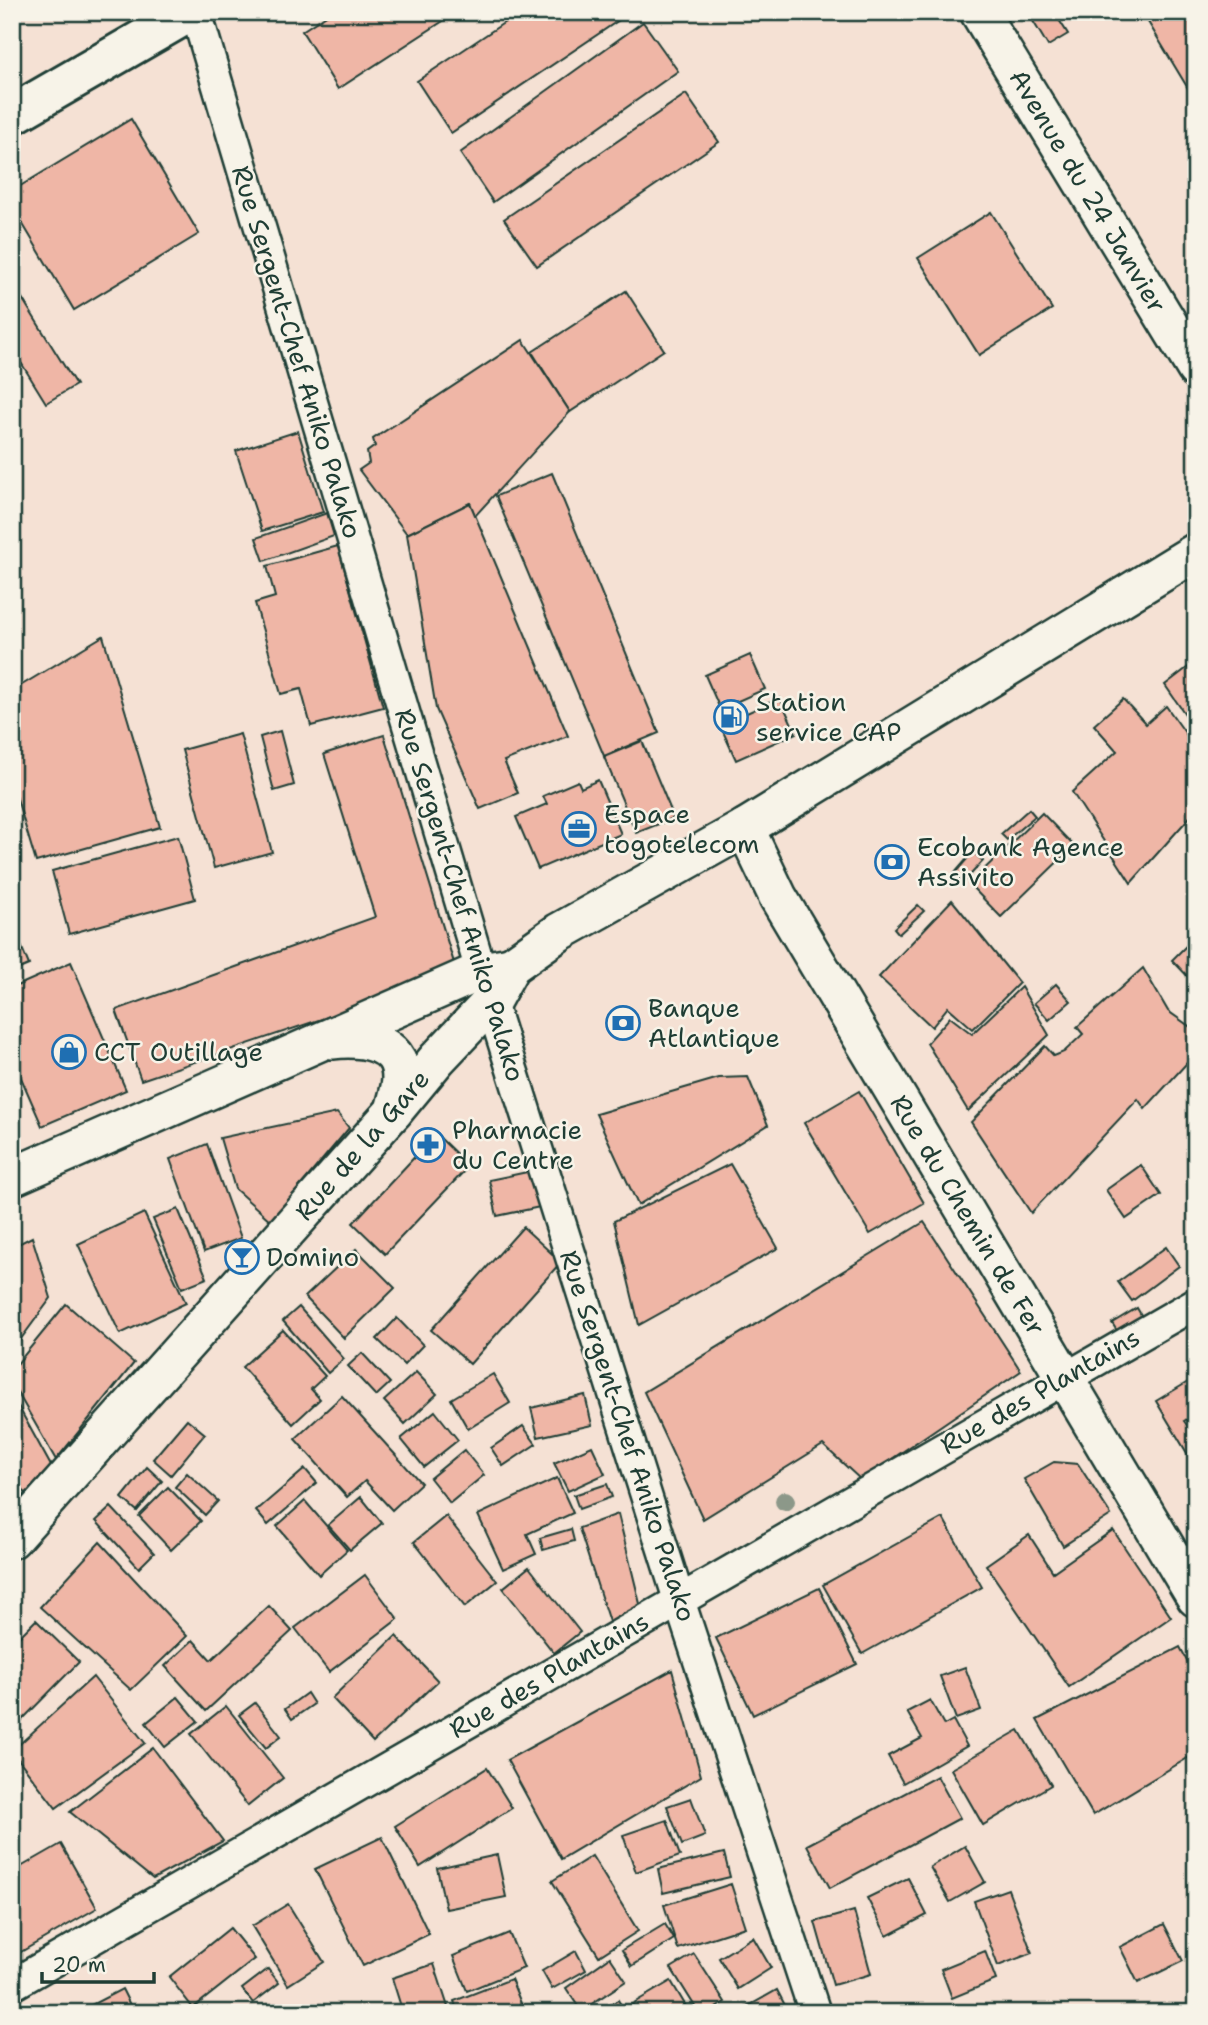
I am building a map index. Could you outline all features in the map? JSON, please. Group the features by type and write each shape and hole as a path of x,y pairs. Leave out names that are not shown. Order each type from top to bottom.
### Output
{"main road":[{"path":"12,115 190,12"}],"street":[{"name":"Rue Sergent-Chef Aniko Palako","path":"196,12 494,980 679,1600 815,2013"},
{"name":"Avenue du 24 Janvier","path":"979,12 1196,369"},
{"path":"12,1177 323,1041 494,980 559,932 745,828 1196,552"},
{"name":"Rue du Chemin de Fer","path":"745,828 778,897 1196,1598"},
{"name":"Rue de la Gare","path":"12,1539 394,1111 437,1059 494,980"},
{"path":"323,1041 368,1038 391,1054 400,1069 401,1080 394,1111"},
{"name":"Rue des Plantains","path":"12,1985 1196,1303"}],"building":[{"path":"331,12 457,12 338,89 302,31"},
{"path":"520,12 631,12 451,133 417,81"},
{"path":"1047,12 1054,12 1068,34 1048,46 1033,21"},
{"path":"1142,12 1196,12 1196,92 1192,95"},
{"path":"643,22 678,71 493,202 460,153"},
{"path":"686,94 719,142 537,266 504,219"},
{"path":"131,119 199,234 74,310 12,206 12,191"},
{"path":"991,212 1052,309 979,355 918,258"},
{"path":"12,282 76,385 46,403 12,348"},
{"path":"626,291 664,350 570,412 532,352"},
{"path":"523,340 570,412 475,516 470,503 407,534 359,470 369,463 367,452 375,446 373,439"},
{"path":"298,431 323,512 262,531 236,451"},
{"path":"552,473 659,733 604,756 496,496"},
{"path":"470,503 568,736 504,761 518,793 480,809 436,709 407,534"},
{"path":"327,513 334,536 264,561 256,538"},
{"path":"338,546 383,707 311,726 301,689 281,694 255,603 275,597 267,566"},
{"path":"103,636 160,827 36,862 12,782 12,691"},
{"path":"750,655 765,689 720,709 705,675"},
{"path":"1196,661 1196,730 1165,685"},
{"path":"780,698 796,733 736,760 720,725"},
{"path":"1123,699 1146,724 1166,706 1196,748 1196,810 1131,883 1072,792 1117,751 1094,725"},
{"path":"280,731 294,785 274,791 260,737"},
{"path":"240,734 272,852 214,868 182,750"},
{"path":"384,735 454,963 446,977 141,1080 116,1010 375,917 324,754"},
{"path":"642,741 674,818 636,833 604,757"},
{"path":"598,780 621,834 538,869 516,817 547,804 543,796 578,781 581,788"},
{"path":"1029,809 1035,816 1007,840 1001,834"},
{"path":"1042,813 1074,846 1001,917 969,884"},
{"path":"178,836 195,899 69,934 52,871"},
{"path":"973,852 983,861 963,883 954,874"},
{"path":"952,900 1019,983 973,1029 948,1007 932,1027 879,977"},
{"path":"918,905 924,911 899,934 894,928"},
{"path":"12,924 29,965 12,972"},
{"path":"1196,936 1196,985 1172,960"},
{"path":"71,962 126,1090 42,1126 12,1057 12,988"},
{"path":"1143,968 1168,1011 1196,1031 1196,1053 1145,1109 1138,1099 1031,1213 971,1122 1045,1046 1054,1056 1064,1052 1083,1034 1077,1027"},
{"path":"1056,984 1071,1001 1049,1020 1034,1003"},
{"path":"1021,987 1049,1035 968,1111 927,1043 950,1017 972,1034"},
{"path":"748,1077 768,1125 638,1205 596,1114 719,1078"},
{"path":"859,1091 924,1203 870,1234 804,1123"},
{"path":"337,1113 349,1128 271,1221 235,1189 220,1138"},
{"path":"436,1134 469,1166 385,1254 353,1223"},
{"path":"207,1144 241,1238 204,1252 170,1159"},
{"path":"730,1164 778,1248 639,1325 614,1221"},
{"path":"1141,1165 1161,1195 1126,1219 1106,1190"},
{"path":"532,1171 540,1207 497,1216 489,1180"},
{"path":"178,1209 207,1278 182,1288 153,1219"},
{"path":"144,1213 186,1303 120,1334 78,1244"},
{"path":"924,1222 1021,1371 861,1480 823,1445 703,1519 644,1392"},
{"path":"523,1227 561,1262 470,1364 431,1330"},
{"path":"32,1237 51,1298 12,1351 12,1247"},
{"path":"1166,1247 1179,1266 1132,1301 1118,1282"},
{"path":"356,1249 395,1288 344,1338 305,1297"},
{"path":"66,1304 134,1363 56,1460 12,1383 12,1370"},
{"path":"299,1307 344,1359 328,1373 283,1321"},
{"path":"1137,1308 1144,1320 1119,1334 1112,1323"},
{"path":"397,1318 423,1345 404,1365 377,1339"},
{"path":"283,1330 325,1376 311,1389 320,1399 293,1424 242,1367"},
{"path":"362,1353 390,1383 376,1396 348,1366"},
{"path":"416,1372 437,1394 405,1424 384,1401"},
{"path":"493,1374 510,1403 468,1429 451,1399"},
{"path":"1193,1379 1196,1384 1196,1414 1184,1421 1196,1437 1196,1468 1156,1401"},
{"path":"12,1395 56,1475 34,1501 12,1480"},
{"path":"585,1395 592,1425 538,1437 531,1408"},
{"path":"342,1396 421,1483 392,1510 365,1481 347,1497 295,1439"},
{"path":"435,1411 458,1440 424,1467 401,1439"},
{"path":"187,1419 205,1434 171,1475 153,1459"},
{"path":"523,1426 536,1444 503,1466 491,1448"},
{"path":"592,1446 605,1474 568,1491 554,1463"},
{"path":"464,1450 484,1475 450,1503 430,1478"},
{"path":"1054,1462 1078,1464 1111,1515 1063,1546 1024,1479"},
{"path":"147,1467 162,1481 137,1511 122,1498"},
{"path":"305,1469 317,1483 268,1525 256,1511"},
{"path":"187,1473 218,1501 205,1515 175,1487"},
{"path":"557,1478 573,1513 527,1534 536,1554 503,1569 478,1515"},
{"path":"607,1484 612,1497 579,1509 574,1495"},
{"path":"12,1487 29,1504 12,1521"},
{"path":"168,1487 201,1521 171,1550 139,1516"},
{"path":"361,1497 382,1523 350,1550 328,1525"},
{"path":"305,1501 347,1550 319,1575 277,1526"},
{"path":"111,1507 154,1553 139,1568 96,1521"},
{"path":"618,1514 642,1612 610,1625 579,1528"},
{"path":"446,1516 497,1581 465,1607 414,1542"},
{"path":"943,1518 982,1587 862,1654 823,1585"},
{"path":"571,1529 574,1541 543,1550 540,1538"},
{"path":"1113,1530 1171,1617 1069,1687 986,1565 1029,1535 1053,1572"},
{"path":"100,1542 187,1636 131,1690 40,1607"},
{"path":"529,1567 580,1632 554,1653 503,1588"},
{"path":"365,1575 398,1619 329,1672 295,1628"},
{"path":"819,1588 857,1664 753,1715 716,1638"},
{"path":"269,1606 292,1631 206,1711 165,1666 193,1640 211,1660"},
{"path":"36,1620 79,1662 12,1730 12,1644"},
{"path":"396,1636 438,1681 373,1742 332,1698"},
{"path":"1180,1647 1196,1677 1196,1753 1093,1815 1037,1720"},
{"path":"965,1667 981,1710 956,1719 940,1676"},
{"path":"672,1670 701,1776 561,1859 507,1760"},
{"path":"93,1677 145,1743 56,1808 12,1751"},
{"path":"307,1693 314,1704 292,1719 285,1709"},
{"path":"178,1697 198,1721 165,1747 146,1723"},
{"path":"930,1700 944,1725 953,1720 967,1746 903,1783 888,1756 922,1738 907,1712"},
{"path":"255,1703 281,1736 266,1748 239,1715"},
{"path":"226,1706 283,1778 248,1806 191,1734"},
{"path":"1019,1730 1051,1785 983,1825 951,1769"},
{"path":"153,1748 223,1841 153,1879 70,1812"},
{"path":"487,1768 512,1808 420,1867 395,1826"},
{"path":"937,1776 960,1818 830,1888 807,1845"},
{"path":"691,1798 705,1836 682,1845 667,1806"},
{"path":"667,1820 680,1856 636,1872 623,1835"},
{"path":"382,1837 429,1934 363,1966 315,1869"},
{"path":"61,1844 97,1908 12,1957 12,1872"},
{"path":"965,1846 985,1882 950,1902 930,1867"},
{"path":"724,1853 730,1877 663,1893 658,1869"},
{"path":"497,1855 506,1897 446,1909 437,1868"},
{"path":"592,1856 638,1931 599,1956 552,1881"},
{"path":"908,1878 927,1915 887,1936 867,1898"},
{"path":"731,1884 745,1927 678,1949 664,1905"},
{"path":"1008,1889 1032,1953 998,1966 974,1901"},
{"path":"288,1904 324,1962 288,1985 252,1926"},
{"path":"854,1911 871,1974 833,1985 815,1922"},
{"path":"665,1924 674,1939 632,1966 622,1950"},
{"path":"1164,1924 1183,1961 1138,1983 1120,1947"},
{"path":"230,1928 255,1959 193,2008 169,1977"},
{"path":"509,1933 524,1968 467,1991 453,1956"},
{"path":"753,1937 771,1968 738,1989 719,1958"},
{"path":"576,1951 586,1970 552,1989 542,1971"},
{"path":"985,1951 996,1980 952,1998 941,1969"},
{"path":"694,1954 725,2002 708,2013 699,2013 671,1968"},
{"path":"610,1957 626,1981 581,2011 566,1988"},
{"path":"434,1964 449,2010 403,2013 392,1978"},
{"path":"268,1969 279,1983 253,2003 242,1989"},
{"path":"511,1979 525,2013 458,2013 454,2001"},
{"path":"671,1981 690,2013 638,2013 632,2004"},
{"path":"122,1989 134,2013 76,2013"},
{"path":"777,1990 789,2013 736,2013"},
{"path":"618,2000 626,2013 598,2013"}],"place":[{"name":"Station service CAP","path":"731,717"},
{"name":"Espace togotelecom","path":"579,829"},
{"name":"Ecobank Agence Assivito","path":"892,862"},
{"name":"Banque Atlantique","path":"623,1023"},
{"name":"CCT Outillage","path":"69,1052"},
{"name":"Pharmacie du Centre","path":"428,1145"},
{"name":"Domino","path":"242,1257"}]}
